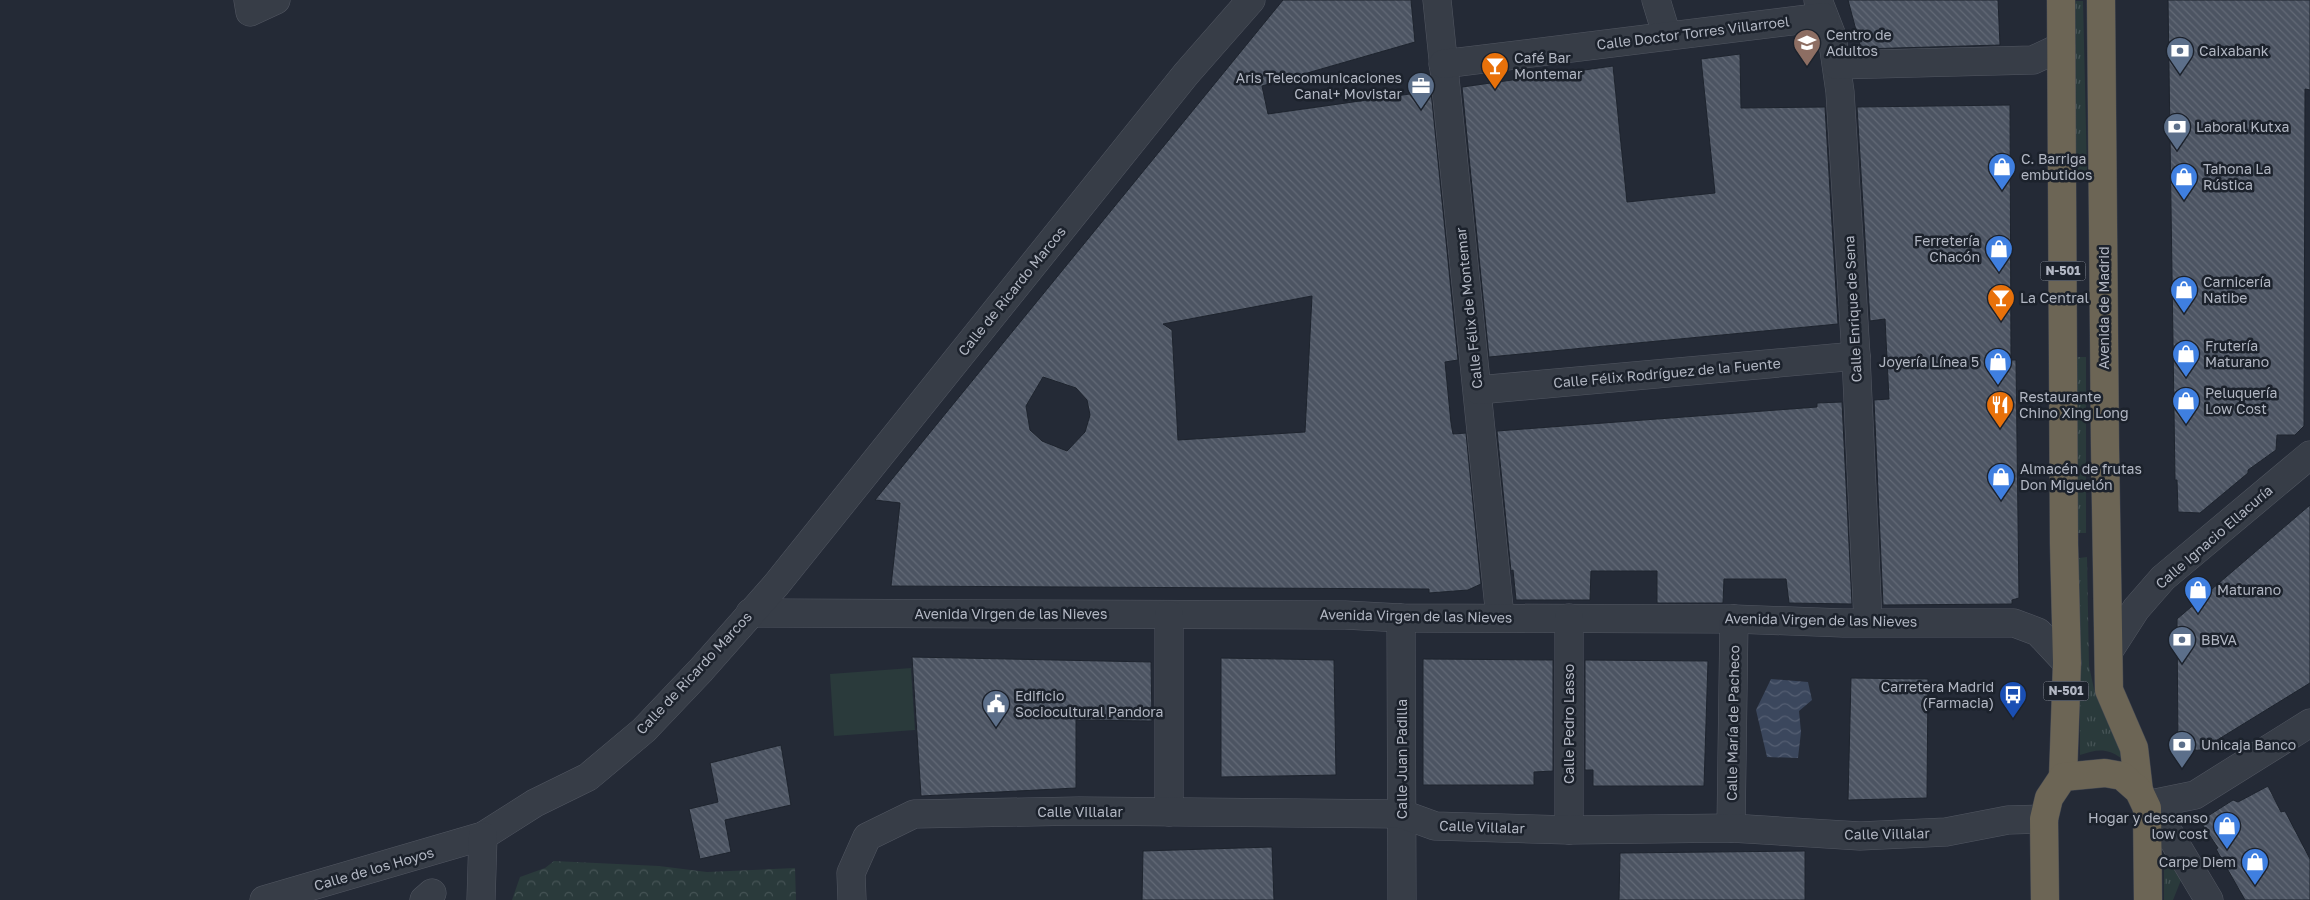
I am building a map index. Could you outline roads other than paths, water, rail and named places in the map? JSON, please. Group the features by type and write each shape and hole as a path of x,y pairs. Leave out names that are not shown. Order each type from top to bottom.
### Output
{"highway":[{"name":"N-501","path":"2061,0 2064,544 2068,663 2063,777"},
{"name":"Avenida de Madrid","path":"2101,0 2109,690 2134,748 2144,802"},
{"path":"2046,900 2044,819 2049,798 2063,777 2104,773 2122,776 2144,802"},
{"name":"N-501","path":"2144,802 2148,900"}],"street":[{"path":"249,6 276,0"},
{"name":"Calle de Ricardo Marcos","path":"483,836 535,803 588,777 637,736 701,670 776,585 1186,74 1251,0"},
{"name":"Calle Félix de Montemar","path":"1437,0 1500,617"},
{"path":"1656,0 1666,36"},
{"name":"Calle Doctor Torres Villarroel","path":"1443,64 1666,36 1821,8"},
{"name":"Calle Enrique de Sena","path":"1821,8 1832,36 1837,65 1856,356 1868,622"},
{"path":"1837,65 2033,60 2061,47"},
{"name":"Calle Félix Rodríguez de la Fuente","path":"1478,390 1856,356"},
{"name":"Calle Ignacio Ellacuría","path":"2109,652 2136,609 2164,578 2310,455"},
{"path":"776,585 781,602 791,613"},
{"name":"Avenida Virgen de las Nieves","path":"750,613 1345,615 1401,618 1500,617 2014,623 2038,632 2068,663"},
{"path":"1168,615 1169,812"},
{"name":"Calle Juan Padilla","path":"1401,618 1402,900"},
{"name":"Calle Pedro Lasso","path":"1569,618 1569,830"},
{"name":"Calle María de Pacheco","path":"1731,828 1734,619"},
{"path":"2144,802 2195,795 2310,723"},
{"path":"2144,802 2163,823 2209,900"},
{"name":"Calle Villalar","path":"852,900 851,874 867,837 914,814 1169,812 1402,814 1435,826 1569,830 1731,828 1860,836 1946,832 2008,820 2044,819"},
{"path":"481,900 483,836"},
{"name":"Calle de los Hoyos","path":"264,900 483,836"}],"water":[{"path":"1771,679 1808,682 1812,700 1799,711 1801,732 1798,758 1767,757 1756,710"}],"place":[{"name":"Centro de Adultos","path":"1807,67"},
{"name":"Caixabank","path":"2180,75"},
{"name":"Café Bar Montemar","path":"1495,90"},
{"name":"Aris Telecomunicaciones Canal+ Movistar","path":"1421,110"},
{"name":"Laboral Kutxa","path":"2177,151"},
{"name":"C. Barriga embutidos","path":"2002,191"},
{"name":"Tahona La Rústica","path":"2184,201"},
{"name":"Ferretería Chacón","path":"1999,273"},
{"name":"Carnicería Natibe","path":"2184,314"},
{"name":"La Central","path":"2001,322"},
{"name":"Frutería Maturano","path":"2186,378"},
{"name":"Joyería Línea 5","path":"1998,386"},
{"name":"Peluquería Low Cost","path":"2186,425"},
{"name":"Restaurante Chino Xing Long","path":"2000,429"},
{"name":"Almacén de frutas Don Miguelón","path":"2001,501"},
{"name":"Maturano","path":"2198,614"},
{"name":"BBVA","path":"2182,664"},
{"name":"Carretera Madrid (Farmacia)","path":"2013,719"},
{"name":"Edificio Sociocultural Pandora","path":"996,728"},
{"name":"Unicaja Banco","path":"2182,769"},
{"name":"Hogar y descanso low cost","path":"2227,850"},
{"name":"Carpe Diem","path":"2255,886"}]}
